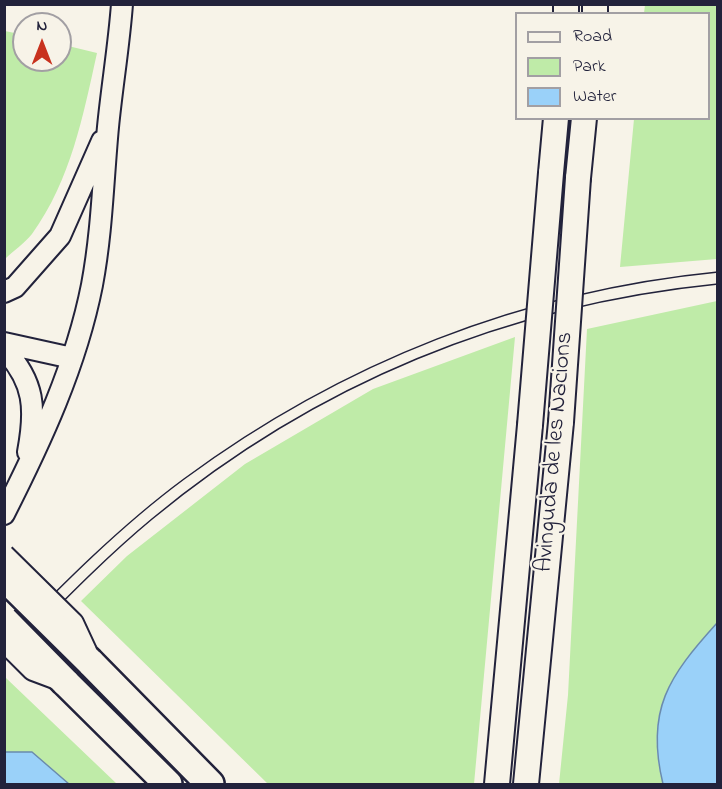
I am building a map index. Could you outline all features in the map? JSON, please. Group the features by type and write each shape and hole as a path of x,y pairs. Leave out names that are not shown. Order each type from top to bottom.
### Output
{"main road":[{"path":"4,576 210,784"},
{"path":"4,620 168,784"}],"street":[{"path":"4,514 44,436 72,358 92,286 104,200 108,127 122,4"},
{"name":"Avinguda de les Nacions","path":"497,784 556,120"},
{"name":"Avinguda de les Nacions","path":"526,784 561,422 584,120"},
{"path":"4,292 15,287 60,236 108,127"},
{"path":"4,343 72,358"},
{"path":"4,349 20,366 31,393 34,420 26,468"},
{"path":"4,555 73,623 90,662"},
{"path":"4,641 33,670 65,682"}],"green space":[{"path":"645,5 717,5 717,259 620,267 634,120 710,120 710,12 644,12"},
{"path":"5,31 12,32 12,72 72,72 72,47 97,53 74,147 57,192 32,234 5,259"},
{"path":"717,301 717,623 686,660 665,696 657,735 658,758 663,784 559,784 568,695 587,329"},
{"path":"515,337 474,784 268,784 81,601 127,556 245,464 373,389"},
{"path":"6,678 117,784 5,784"}],"water":[{"path":"717,623 717,784 663,784 658,758 657,735 665,696 686,660"},
{"path":"5,752 32,752 69,784 5,784"}],"tram line":[{"path":"4,644 91,558 160,497 244,438 306,400 437,339 505,315 574,296 646,282 718,272"},
{"path":"4,661 95,571 152,519 214,471 280,428 347,391 417,359 489,332 563,311 640,295 718,284"}]}
